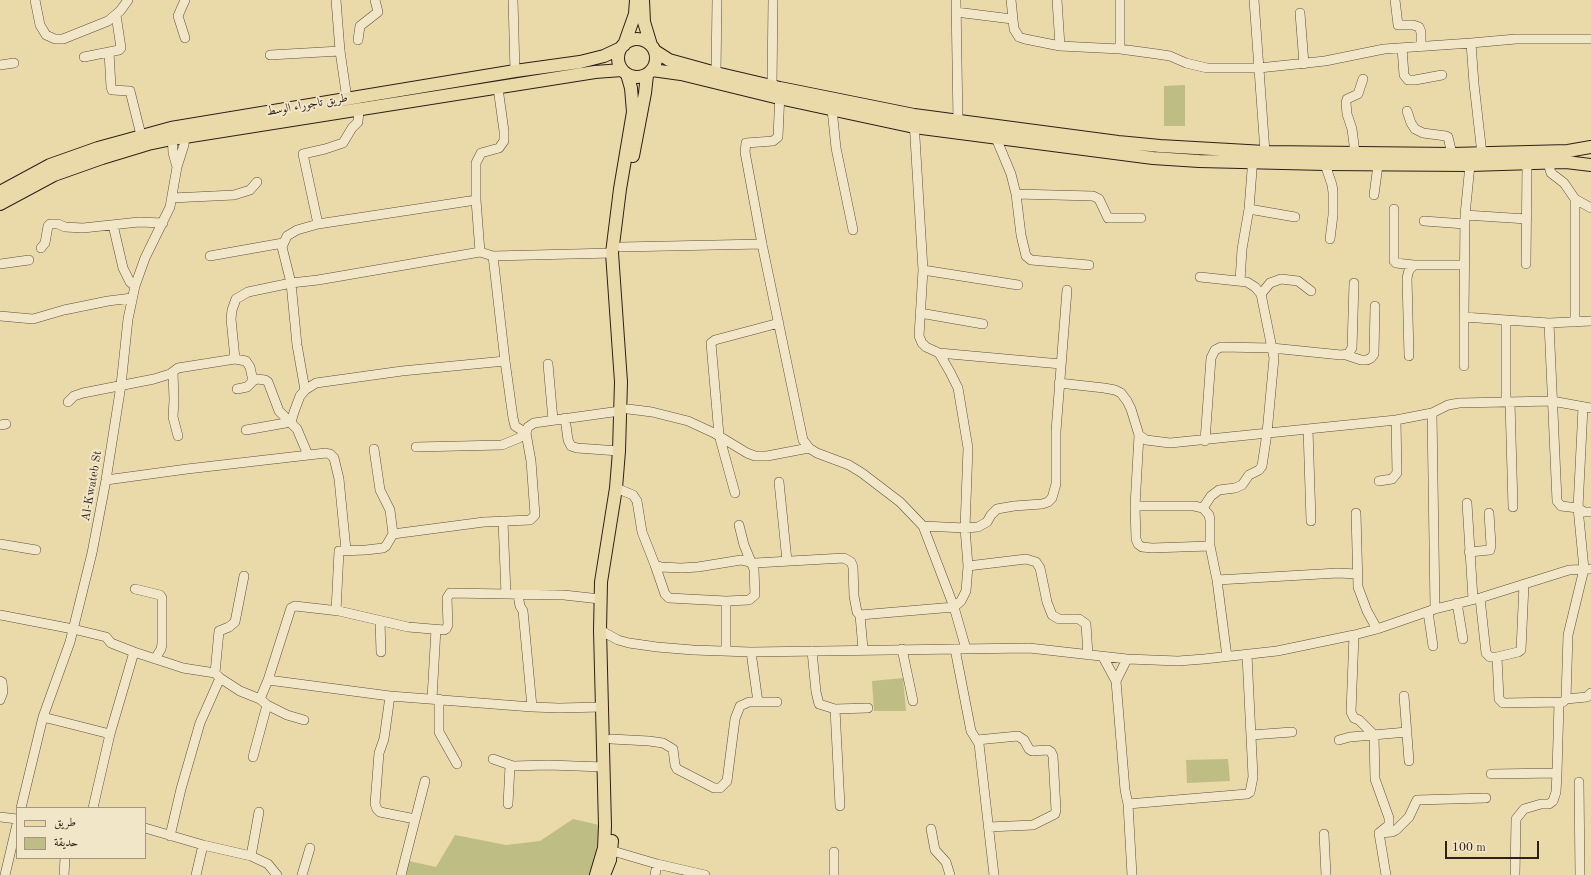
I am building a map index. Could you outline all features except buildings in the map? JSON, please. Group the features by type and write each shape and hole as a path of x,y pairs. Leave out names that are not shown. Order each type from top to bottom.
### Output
{"main road":[{"path":"596,875 608,849 605,826 602,707 604,633 607,586 620,490 619,451 629,384 620,264 616,250 621,229 633,112 632,93 625,72 618,59 634,18 636,0"},
{"path":"630,153 650,72 655,64 656,58 644,22 643,0"},
{"path":"623,46 629,41 641,40 669,60 777,90 914,121 996,138 1153,158 1355,153 1482,154 1546,157 1566,162 1591,165"},
{"name":"طريق تاجوراء الوسط","path":"0,192 50,166 98,148 141,135 172,134 347,99 515,71 580,62 604,56 623,46"},
{"path":"185,131 359,109 595,72 625,72 637,77 650,72 681,74 777,90 832,109 914,121 958,122 1118,142 1257,155 1325,164 1527,164 1568,151 1591,147"},
{"path":"0,204 54,175 148,144 172,134"},
{"path":"604,875 613,814 604,633 600,599 601,582 627,455 624,410"}],"street":[{"path":"35,0 40,25 46,35 55,39 64,39 108,21 116,15 128,0"},
{"path":"185,0 178,16 185,38"},
{"path":"336,0 340,51 347,99"},
{"path":"358,40 360,26 378,12 375,0"},
{"path":"513,0 515,71"},
{"path":"716,73 717,0"},
{"path":"773,0 778,137 773,141 749,142 746,143 745,146 762,244 800,430 803,440 808,448 849,465 862,473 900,502 923,526 954,608 966,649"},
{"path":"956,0 958,122"},
{"path":"1011,0 1012,19 1014,28 1019,37 1060,46 1120,49 1170,56 1186,63 1207,68 1258,68 1304,64 1384,49 1516,39 1591,39"},
{"path":"1057,0 1060,46"},
{"path":"1120,0 1120,49"},
{"path":"1240,281 1242,249 1257,155 1258,68 1254,0"},
{"path":"1395,0 1396,22 1399,26 1413,25 1419,27 1421,32 1421,47"},
{"path":"956,12 1012,19"},
{"path":"1300,13 1304,64"},
{"path":"84,57 110,52 121,48 116,15"},
{"path":"1471,43 1473,79 1482,154"},
{"path":"1402,48 1404,75 1408,80 1442,75"},
{"path":"270,55 340,51"},
{"path":"110,52 112,90 130,91 141,135"},
{"path":"0,64 14,63"},
{"path":"1355,153 1352,129 1347,114 1346,103 1347,99 1358,94 1363,79"},
{"path":"480,252 476,200 477,159 483,151 499,148 504,141 498,88"},
{"path":"318,224 303,154 343,143 352,128 358,122 359,109"},
{"path":"832,109 836,148 853,230"},
{"path":"1407,111 1411,123 1415,129 1423,133 1448,137 1452,154"},
{"path":"914,121 923,270 919,336 922,343 929,349 939,353 1061,364"},
{"path":"177,167 183,152 185,131"},
{"path":"172,134 173,153 177,167"},
{"path":"996,138 1011,174 1016,194 1021,235 1026,256 1031,260 1089,265"},
{"path":"1546,157 1551,173 1564,183 1575,199 1591,208"},
{"path":"1325,164 1333,192 1333,215 1330,239"},
{"path":"1526,264 1527,164"},
{"path":"1374,195 1378,165"},
{"path":"1464,366 1465,219 1470,165"},
{"name":"Al-Kwateb St","path":"21,807 43,717 73,629 92,553 106,480 121,385 128,319 134,286 145,258 163,223 172,198 177,167"},
{"path":"172,198 234,195 250,190 257,182"},
{"path":"1016,194 1093,196 1099,199 1108,218 1141,218"},
{"path":"1575,199 1575,322"},
{"path":"305,390 297,345 291,283 282,247 287,236 297,230 318,224 476,200"},
{"path":"1249,209 1295,218"},
{"path":"1394,209 1394,261 1414,265 1465,264"},
{"path":"1424,221 1526,219"},
{"path":"41,248 45,243 48,226 50,224 84,228 139,222 163,223"},
{"path":"113,225 123,268 130,282 134,286"},
{"path":"210,256 283,243"},
{"path":"235,358 231,319 232,310 236,299 248,292 291,283 325,279 480,252 493,256 762,244"},
{"path":"493,256 505,362 514,424 517,428 526,433"},
{"path":"0,264 29,260"},
{"path":"1409,356 1407,278 1409,270 1414,265"},
{"path":"923,270 1018,285"},
{"path":"1200,278 1240,281 1252,284 1261,294 1274,358 1264,460 1260,470 1249,475 1242,485 1235,488 1219,490 1211,496 1203,508"},
{"path":"1261,294 1270,283 1281,279 1298,281 1311,291"},
{"path":"1346,355 1352,348 1354,283"},
{"path":"923,526 965,528 978,527 987,522 997,509 1042,504 1048,502 1052,498 1056,484 1056,432 1067,290"},
{"path":"0,316 33,319 64,310 132,298"},
{"path":"1205,441 1211,358 1215,350 1221,347 1272,348 1346,355 1361,360 1367,360 1374,354 1375,306"},
{"path":"920,313 983,324"},
{"path":"1464,317 1549,323 1591,321"},
{"path":"1506,320 1513,507"},
{"path":"735,493 719,436 711,343 715,340 779,323"},
{"path":"1549,323 1557,500 1562,506 1578,508 1584,512 1591,512"},
{"path":"860,615 954,608 961,601 966,591 968,566 965,528 968,448 958,388 939,353"},
{"path":"68,402 74,396 83,393 154,379 173,372 178,368 235,358 246,361 250,367 253,381"},
{"path":"291,422 297,401 305,390 316,383 402,371 505,362"},
{"path":"548,364 553,420"},
{"path":"173,372 173,417 178,436"},
{"path":"237,389 247,387 253,381 261,379 268,382 279,412 297,429 308,455"},
{"path":"1059,383 1115,390 1121,393 1131,409 1139,435 1136,506 1136,539 1138,544 1142,547 1171,548 1210,546"},
{"path":"1139,435 1146,440 1158,442 1170,443 1205,441 1396,420 1432,413 1448,405 1459,403 1552,401 1587,408 1578,508 1588,569 1568,635 1556,792 1553,801 1549,804 1541,804 1524,809 1516,819 1515,875"},
{"path":"393,534 503,521 530,520 535,515 526,433 528,427 534,423 624,410 652,412 688,421 755,456 767,456 808,448"},
{"path":"1432,413 1432,610 1434,646"},
{"path":"565,418 568,440 571,446 577,448 619,451"},
{"path":"1379,481 1392,479 1397,473 1396,420"},
{"path":"246,430 291,422"},
{"path":"1308,429 1311,521"},
{"path":"416,447 502,445 514,441 526,433"},
{"path":"336,611 339,551 383,548 386,546 393,534 390,510 380,490 374,449"},
{"path":"106,480 308,455 330,454 334,458 339,479 346,550"},
{"path":"779,482 787,561"},
{"path":"620,490 633,495 637,501 642,532 665,594 669,598 726,601 749,600 755,595 752,562 744,545 739,525"},
{"path":"1467,503 1469,552 1476,599 1486,653 1490,657 1497,657 1521,650 1524,584"},
{"path":"1136,506 1194,506 1203,508 1209,515 1210,546 1217,580 1227,657"},
{"path":"1356,513 1358,587 1361,597 1377,629"},
{"path":"1469,552 1490,550 1490,513"},
{"path":"503,521 506,594"},
{"path":"0,544 36,550"},
{"path":"655,565 661,567 681,568 698,567 741,560 752,562 844,558 851,562 853,567 854,596 857,612 860,615 863,650"},
{"path":"968,566 1026,559 1036,562 1040,568 1052,615 1059,619 1080,619 1086,624 1088,655"},
{"path":"604,633 618,640 657,647 726,651 751,652 1029,648 1103,657 1178,661 1284,650 1354,635 1377,629 1432,610 1476,599 1569,570 1588,569"},
{"path":"1217,580 1338,573 1357,574"},
{"path":"170,836 200,723 218,675 219,631 229,627 235,622 244,576"},
{"path":"135,589 160,595 162,598 162,644 161,649 155,659"},
{"path":"253,758 268,680 292,606 336,611 408,627 444,630 448,625 447,598 450,592 564,595 600,599"},
{"path":"518,594 520,606 523,611 532,707"},
{"path":"726,601 726,651"},
{"path":"1457,603 1463,639"},
{"path":"0,615 106,637 111,643 134,652 183,668 218,675 240,692 287,715 304,720"},
{"path":"380,621 380,652"},
{"path":"436,629 436,699 439,732 457,764"},
{"path":"1354,635 1351,712 1354,718 1359,720 1374,735 1375,779 1389,818 1389,825 1379,833"},
{"path":"902,649 913,701"},
{"path":"955,649 971,731 979,746 994,875"},
{"path":"812,651 818,702 822,706 835,709 868,708"},
{"path":"93,807 110,734 134,652"},
{"path":"751,652 758,702"},
{"path":"1128,804 1247,794 1251,790 1253,777 1252,735 1247,655"},
{"path":"1103,657 1116,682 1125,790 1128,804 1132,875"},
{"path":"1497,657 1500,701 1503,703 1562,701 1587,697 1591,693"},
{"path":"1116,682 1127,659"},
{"path":"268,680 390,696 532,707 602,707"},
{"path":"0,681 2,682 3,692 0,700"},
{"path":"390,696 384,739 379,753 375,804 380,812 415,819"},
{"path":"1404,696 1409,761"},
{"path":"610,740 650,741 663,743 673,749 677,769 714,788 720,788 727,781 734,719 737,709 744,703 777,702"},
{"path":"835,709 840,806"},
{"path":"43,717 110,734"},
{"path":"1252,735 1292,732"},
{"path":"1339,740 1350,737 1407,732"},
{"path":"977,740 1018,736 1024,740 1029,749 1048,750 1053,756 1055,814 1033,825 989,827"},
{"path":"493,759 510,766 604,767"},
{"path":"508,804 510,766"},
{"path":"1492,774 1557,773"},
{"path":"401,875 425,781"},
{"path":"1579,782 1580,875"},
{"path":"1379,833 1392,832 1401,826 1409,817 1417,800 1486,798"},
{"path":"251,856 259,812"},
{"path":"0,817 16,819"},
{"path":"5,875 16,828"},
{"path":"146,828 203,845 251,856 268,864 277,875"},
{"path":"931,830 935,850 946,862 950,875"},
{"path":"1379,833 1386,875"},
{"path":"1324,834 1326,875"},
{"path":"196,875 203,845"},
{"path":"302,875 310,848"},
{"path":"608,849 657,864 705,875"},
{"path":"834,852 834,875"},
{"path":"64,875 65,859"},
{"path":"655,875 657,864"}],"green space":[{"path":"1185,85 1185,126 1164,126 1164,86"},
{"path":"903,678 906,711 874,711 872,681"},
{"path":"1228,759 1230,781 1187,783 1186,760"},
{"path":"573,819 599,825 596,855 589,875 406,875 409,861 436,867 455,835 506,845 540,841"}]}
